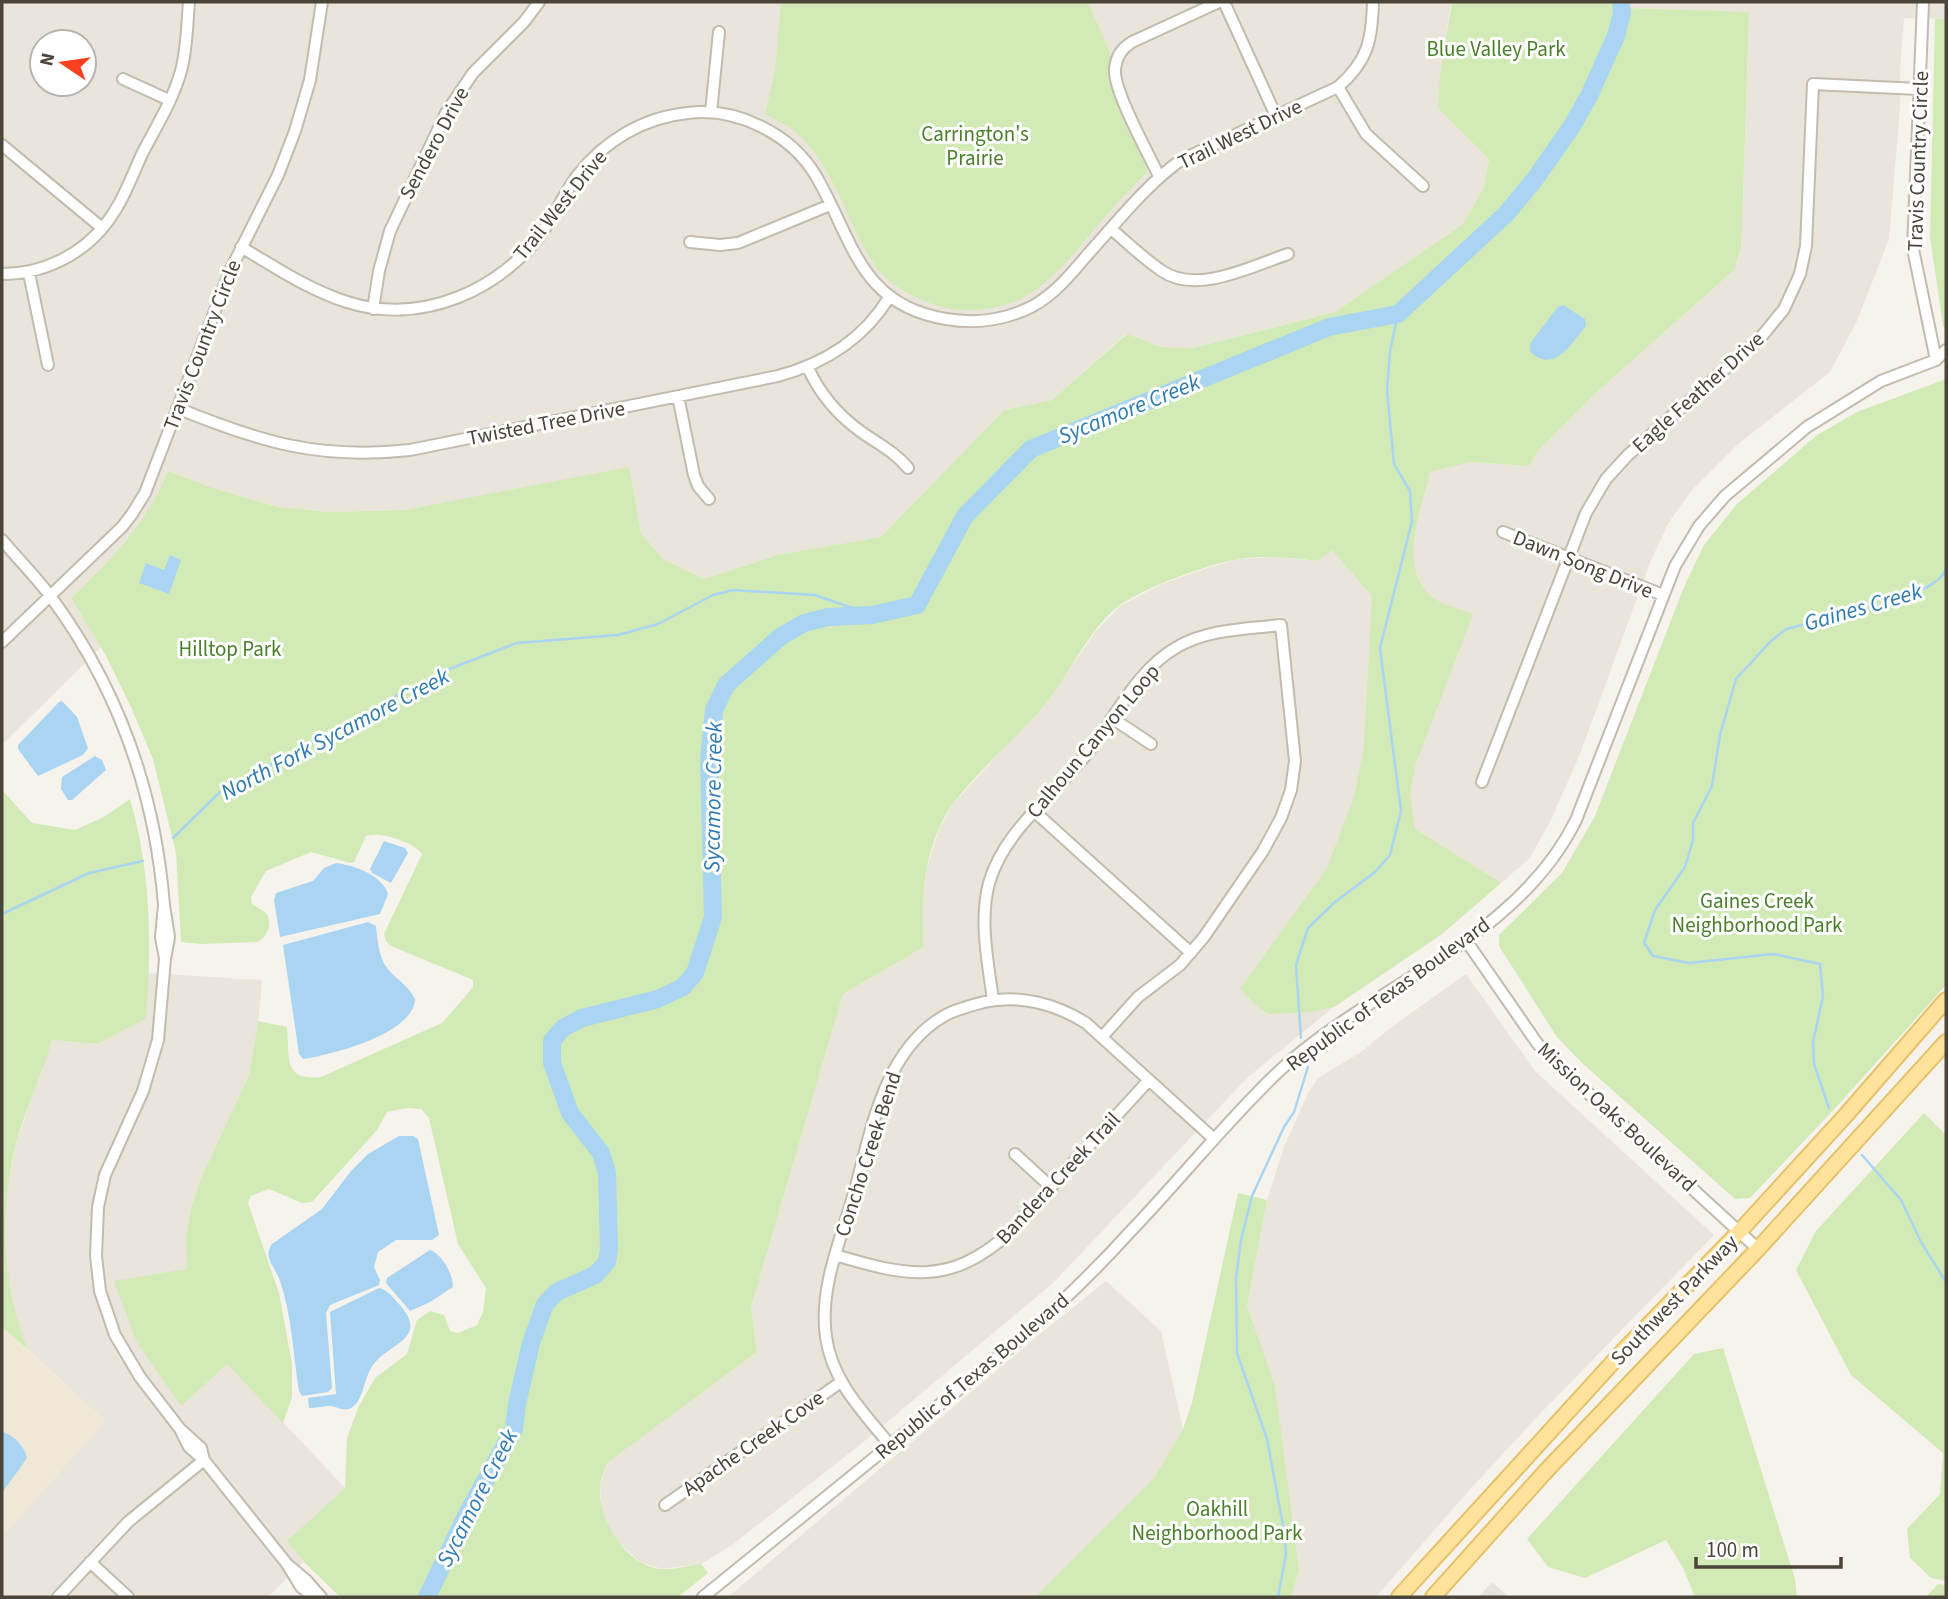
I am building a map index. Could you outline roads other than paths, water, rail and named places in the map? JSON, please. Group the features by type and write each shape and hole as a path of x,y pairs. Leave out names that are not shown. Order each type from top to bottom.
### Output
{"main road":[{"name":"Southwest Parkway","path":"1399,1597 1597,1380 1740,1231 1946,1000"},
{"name":"Southwest Parkway","path":"1433,1597 1564,1451 1758,1249 1946,1042"}],"street":[{"path":"2,274 29,273 69,256 102,228 113,213 180,74 185,55 189,2"},
{"name":"Travis Country Circle","path":"2,642 132,514 145,492 220,294 278,175 296,131 315,56 322,2"},
{"name":"Sendero Drive","path":"373,309 379,271 390,231 446,113 473,73 524,22 539,2"},
{"path":"1159,176 1117,84 1115,67 1118,58 1132,42 1219,2"},
{"path":"1224,2 1276,116"},
{"name":"Trail West Drive","path":"241,247 316,290 349,303 373,309 410,309 450,301 485,285 516,262 556,213 575,179 598,153 611,143 652,121 688,113 711,112 750,121 787,143 814,173 855,257 871,279 890,296 923,313 958,321 984,321 1011,315 1033,306 1056,290 1159,176 1181,160 1206,146 1338,87 1356,70 1367,50 1373,27 1373,2"},
{"name":"Travis Country Circle","path":"1923,2 1913,249 1941,361"},
{"path":"711,112 719,32"},
{"path":"123,79 169,100"},
{"name":"Eagle Feather Drive","path":"1482,782 1586,513 1606,479 1628,455 1762,336 1784,309 1800,274 1806,246 1813,84 1919,89"},
{"path":"1338,87 1366,134 1423,186"},
{"path":"2,145 102,228"},
{"path":"690,242 738,243 830,205"},
{"path":"1111,229 1163,272 1186,281 1213,278 1288,254"},
{"path":"29,273 48,365"},
{"name":"Twisted Tree Drive","path":"177,408 239,433 280,445 315,451 370,454 410,450 808,368 862,333 873,322 890,296"},
{"name":"Republic of Texas Boulevard","path":"703,1597 1007,1350 1064,1300 1131,1232 1277,1073 1520,897 1547,868 1563,845 1582,806 1663,595 1685,547 1699,526 1726,496 1787,442 1827,413 1881,381 1941,361 1946,350"},
{"path":"808,368 823,394 841,416 890,449 908,468"},
{"path":"678,396 694,475 709,499"},
{"name":"Dawn Song Drive","path":"1503,532 1663,595"},
{"path":"2,540 50,596 96,669 112,700 136,758 157,840 169,929 160,1027 154,1060 144,1091 106,1175 98,1207 96,1256 100,1291 115,1335 140,1377 180,1429 201,1448 204,1460 287,1564 301,1587 314,1597"},
{"name":"Calhoun Canyon Loop","path":"993,1000 984,924 989,884 1000,855 1020,828 1085,756 1144,674 1176,648 1211,634 1281,625 1294,746 1291,790 1274,833 1191,953 1180,965 1138,997 1102,1037"},
{"path":"1112,718 1151,744"},
{"path":"1035,812 1191,953"},
{"name":"Mission Oaks Boulevard","path":"1465,939 1537,1043 1552,1059 1758,1249"},
{"name":"Concho Creek Bend","path":"890,1445 841,1382 828,1351 824,1322 826,1293 884,1090 899,1060 921,1034 943,1016 993,1000 1029,1001 1062,1010 1086,1023 1214,1139"},
{"name":"Bandera Creek Trail","path":"835,1255 894,1272 947,1270 971,1261 1001,1240 1149,1080"},
{"path":"1015,1154 1051,1187"},
{"name":"Apache Creek Cove","path":"665,1505 841,1382"},
{"path":"58,1597 128,1522 204,1460"},
{"path":"90,1562 128,1597"},
{"path":"287,1564 321,1597"}],"water":[{"path":"1563,305 1585,319 1586,326 1559,356 1545,360 1537,357 1531,351 1531,342 1558,307"},
{"path":"170,555 181,560 169,594 139,583 146,563 164,570"},
{"path":"62,701 77,717 88,748 83,755 38,776 18,749 18,745"},
{"path":"95,756 102,760 106,770 72,800 68,800 61,789 62,777"},
{"path":"384,841 405,848 408,853 391,883 372,873 370,869"},
{"path":"336,863 359,869 380,881 388,894 380,914 280,937 274,900 276,893 313,881 324,868"},
{"path":"368,922 376,926 385,965 415,999 411,1011 401,1023 369,1041 303,1059 299,1054 283,945"},
{"path":"399,1136 413,1136 418,1139 439,1235 432,1240 396,1240 378,1252 374,1267 380,1280 379,1285 330,1305 326,1313 332,1388 328,1392 302,1396 299,1391 287,1306 279,1278 270,1261 270,1249 272,1244 322,1209 351,1171 368,1154"},
{"path":"430,1250 446,1265 453,1287 410,1311 386,1283 387,1278"},
{"path":"379,1288 390,1294 407,1316 409,1333 373,1365 359,1400 351,1408 309,1408 308,1398 336,1394 330,1312"},
{"path":"2,1432 18,1442 27,1458 2,1493"}],"waterway":[{"name":"Sycamore Creek","path":"427,1597 468,1512 514,1429 531,1343 545,1304 557,1292 595,1275 607,1262 607,1173 601,1153 570,1113 552,1063 552,1041 563,1028 582,1018 658,999 683,987 695,973 713,917 709,758 714,710 726,685 780,637 804,623 828,617 872,615 917,605 965,516 1031,449 1329,327 1398,314 1506,214 1535,179 1572,126 1589,96 1616,36 1622,13 1621,2"},
{"path":"1301,1038 1296,965 1308,928 1335,902 1375,872 1390,855 1401,811 1380,648 1412,521 1410,491 1394,464 1387,391 1390,351 1398,314"},
{"name":"Gaines Creek","path":"1829,1108 1814,1064 1813,1042 1823,996 1820,964 1773,954 1689,963 1653,956 1644,943 1655,910 1685,867 1693,840 1693,823 1712,786 1720,735 1736,679 1770,642 1786,629 1876,607 1901,598 1939,579 1946,568"},
{"name":"North Fork Sycamore Creek","path":"173,838 221,791 401,693 452,668 517,643 618,635 658,624 713,595 733,590 815,595 872,615"},
{"name":"North Fork Sycamore Creek","path":"2,914 89,873 143,861"},
{"path":"1278,1597 1286,1554 1284,1531 1267,1439 1237,1353 1236,1278 1241,1240 1252,1196 1284,1127 1294,1112 1308,1067"},
{"name":"Gaines Creek","path":"1862,1155 1901,1200 1921,1242 1946,1282"}],"park label":[{"name":"Blue Valley Park","path":"1496,49"},
{"name":"Carrington's Prairie","path":"975,146"},
{"name":"Hilltop Park","path":"230,649"},
{"name":"Gaines Creek Neighborhood Park","path":"1757,913"},
{"name":"Oakhill Neighborhood Park","path":"1217,1521"}]}
